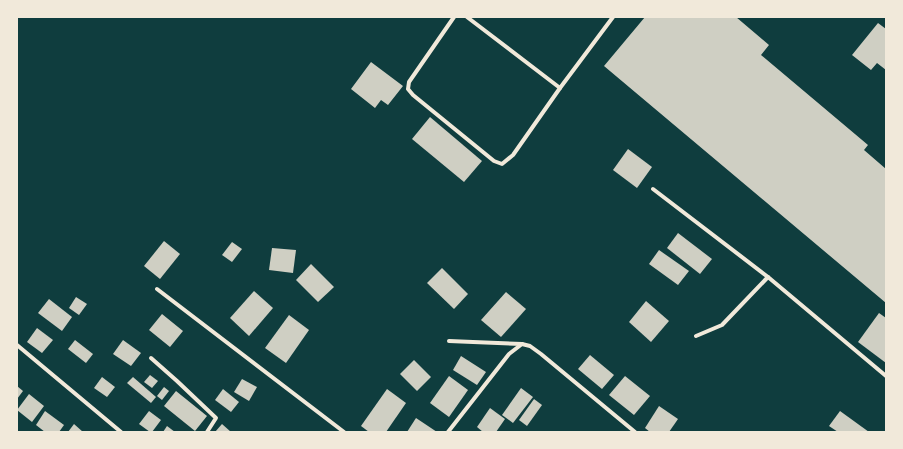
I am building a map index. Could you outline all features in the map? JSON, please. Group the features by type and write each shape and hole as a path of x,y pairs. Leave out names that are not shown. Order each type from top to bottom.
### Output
{"street":[{"path":"454,17 410,82 408,89 412,95 494,161 502,164 513,155 560,88 613,17"},
{"path":"467,17 560,88"},
{"path":"653,189 768,277 886,376"},
{"path":"696,336 722,324 768,277"},
{"path":"157,289 344,432"},
{"path":"449,341 522,344 530,346 635,432"},
{"path":"448,432 510,354 522,344"},
{"path":"17,346 121,432"},
{"path":"151,358 216,418 207,432"}],"building":[{"path":"645,17 736,17 769,45 761,55 868,145 864,150 886,169 886,303 604,66"},
{"path":"878,23 886,29 886,70 877,63 871,70 852,55"},
{"path":"371,62 403,86 388,105 381,100 375,108 351,89"},
{"path":"430,117 482,161 464,182 412,139"},
{"path":"628,149 652,167 637,188 613,170"},
{"path":"678,233 712,259 700,274 667,248"},
{"path":"164,241 180,254 160,279 144,266"},
{"path":"232,242 242,249 232,262 222,255"},
{"path":"272,248 296,250 293,273 269,270"},
{"path":"659,250 689,271 678,285 649,264"},
{"path":"311,264 334,287 318,302 296,280"},
{"path":"442,268 468,294 454,309 427,283"},
{"path":"254,291 273,308 249,336 230,318"},
{"path":"506,292 526,309 501,337 481,320"},
{"path":"76,297 87,304 79,315 69,308"},
{"path":"49,299 72,317 62,331 38,313"},
{"path":"646,301 669,321 651,342 629,322"},
{"path":"879,313 886,318 886,363 858,342"},
{"path":"162,314 183,331 170,347 149,330"},
{"path":"289,315 309,330 286,363 265,348"},
{"path":"37,328 53,340 42,353 27,342"},
{"path":"75,340 93,354 86,363 68,349"},
{"path":"123,340 141,353 131,366 113,354"},
{"path":"590,355 614,375 602,389 578,369"},
{"path":"461,356 486,372 477,385 453,370"},
{"path":"414,360 431,377 417,391 400,374"},
{"path":"150,375 158,381 152,388 144,382"},
{"path":"449,376 468,390 449,417 430,403"},
{"path":"625,376 650,396 634,415 609,395"},
{"path":"102,377 115,387 107,397 94,388"},
{"path":"133,377 156,397 151,403 127,383"},
{"path":"242,379 257,387 249,401 234,392"},
{"path":"17,386 23,391 17,399"},
{"path":"164,387 169,391 162,400 157,396"},
{"path":"521,388 533,397 513,423 502,415"},
{"path":"223,389 239,402 231,412 215,400"},
{"path":"387,389 406,403 386,432 369,432 361,426"},
{"path":"176,391 207,416 195,431 164,406"},
{"path":"29,394 44,406 32,422 17,410"},
{"path":"534,399 542,405 527,426 519,420"},
{"path":"659,406 678,419 669,432 650,432 645,428"},
{"path":"490,408 505,419 496,432 483,432 477,427"},
{"path":"45,411 64,425 59,432 45,432 36,425"},
{"path":"149,411 161,420 152,432 139,424"},
{"path":"840,411 869,432 838,432 829,426"},
{"path":"416,418 437,432 407,432"},
{"path":"74,424 83,432 68,432"},
{"path":"222,424 231,432 215,432"},
{"path":"167,426 175,432 163,432"}]}
